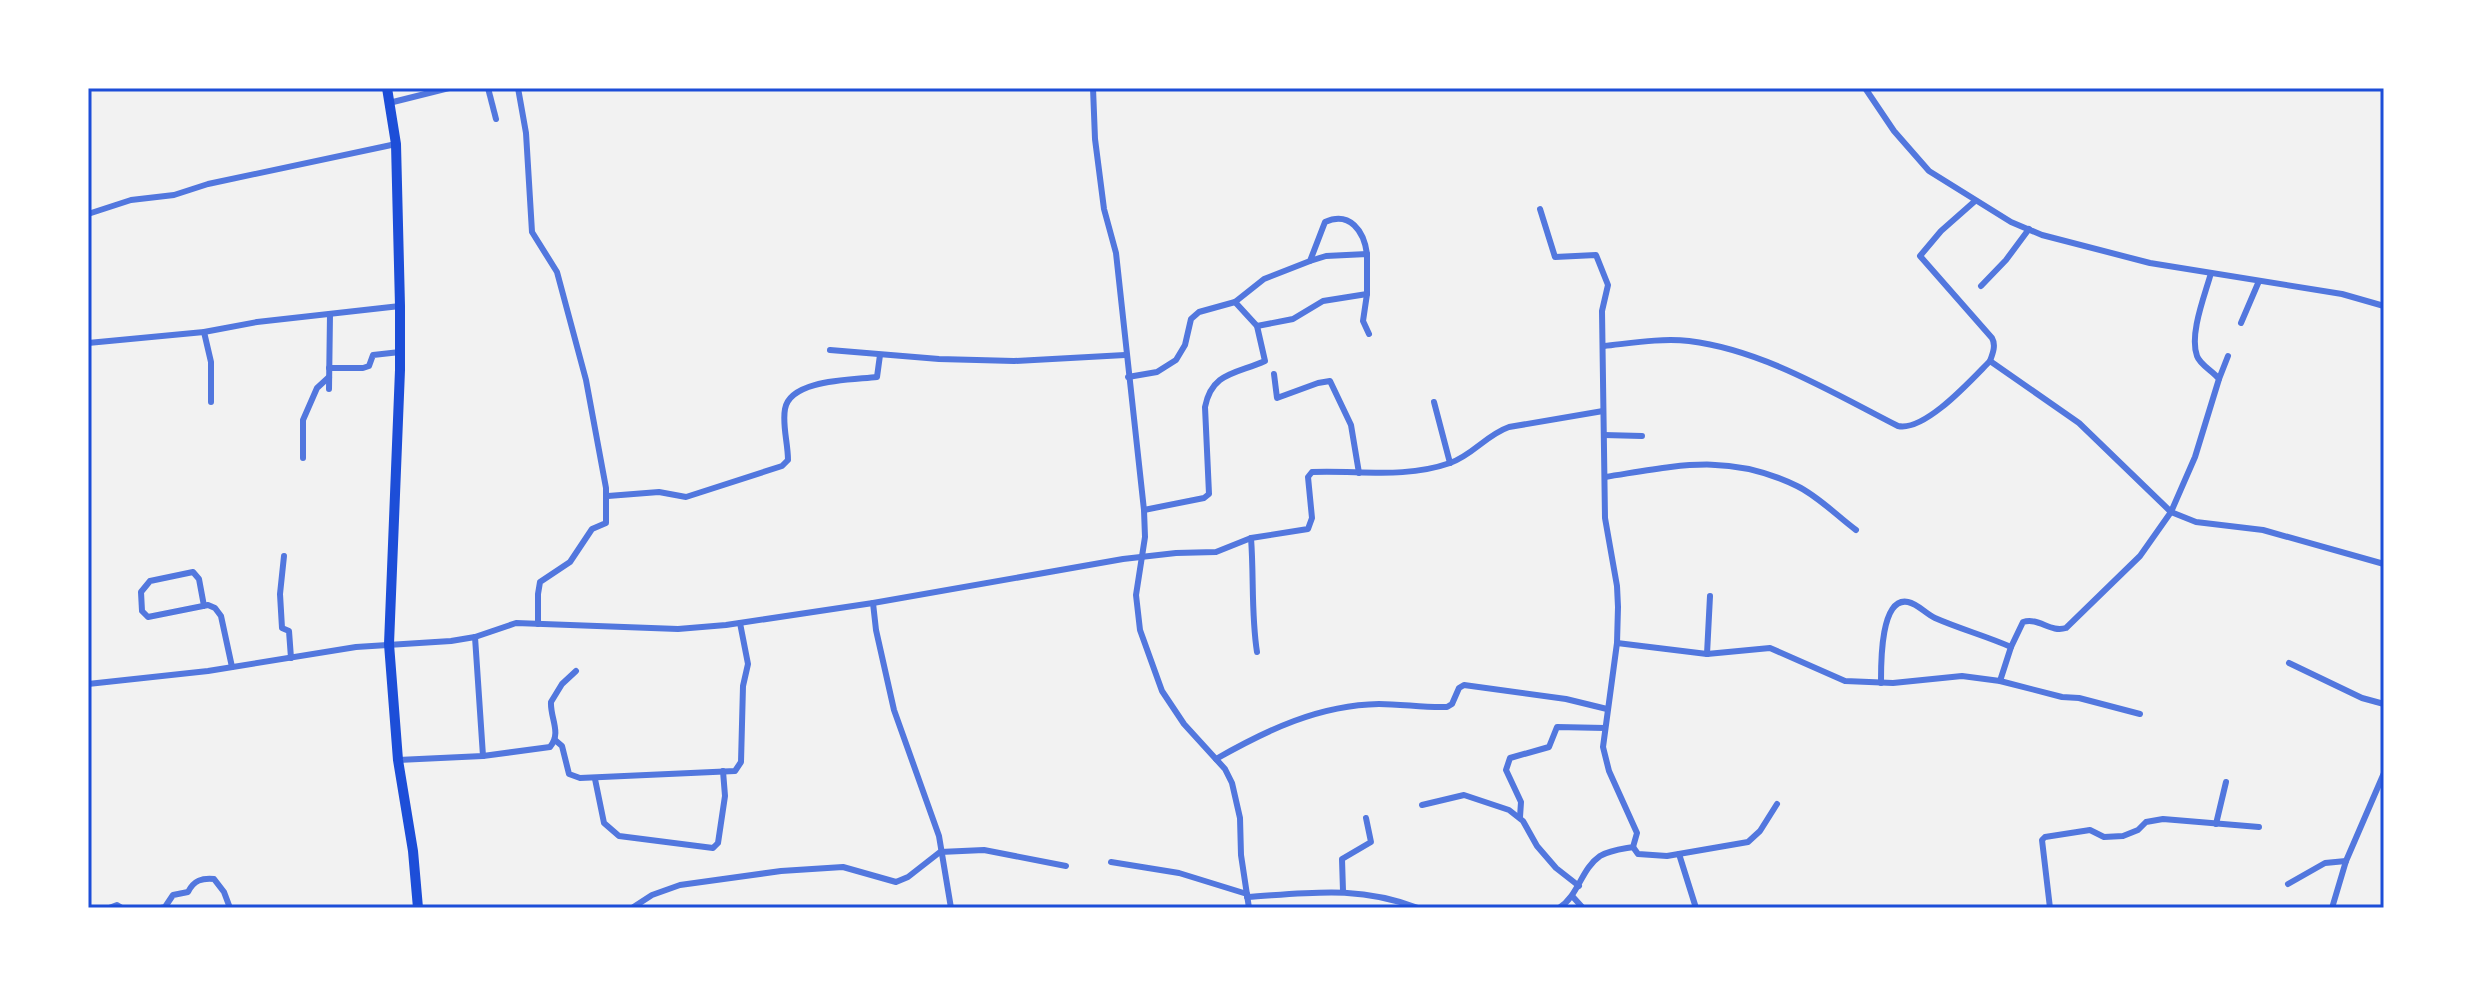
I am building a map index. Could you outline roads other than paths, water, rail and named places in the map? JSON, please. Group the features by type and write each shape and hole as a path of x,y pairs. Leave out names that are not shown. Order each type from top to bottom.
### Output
{"highway":[{"path":"387,88 396,144 400,306 389,644 398,760 413,851 418,908"}],"street":[{"path":"389,103 449,88"},
{"path":"488,88 496,119"},
{"path":"518,88 526,133 531,228 533,237 557,272 563,290 586,380 608,496 606,523 592,529 570,562 540,582 538,624"},
{"path":"1093,88 1095,139 1104,209 1116,253 1144,510 1143,556 1136,595 1140,630 1162,691 1184,724 1225,769 1237,801 1249,908"},
{"path":"1865,88 1894,131 1929,171 2011,222 2109,254 2342,294 2384,306"},
{"path":"88,214 131,200 174,195 208,184 396,144"},
{"path":"1604,346 1645,341 1708,344 1782,367 1898,426 1906,427 1950,400 1990,361 1994,346 1992,338 1920,256 1941,231 1975,201"},
{"path":"1540,209 1555,257 1592,254 1599,258 1608,285 1602,311 1605,518 1617,586 1617,643 1605,728 1605,760 1637,833 1633,847"},
{"path":"1310,261 1325,222 1338,218 1349,221 1363,234 1367,254 1363,321 1369,334"},
{"path":"1981,286 2029,229"},
{"path":"1128,377 1157,372 1176,360 1182,353 1191,319 1199,312 1235,302 1264,279 1310,261 1326,256 1367,254"},
{"path":"2211,273 2198,320 2196,348 2199,360 2219,379"},
{"path":"2241,323 2259,281"},
{"path":"1257,326 1293,319 1318,302 1367,294"},
{"path":"1144,510 1204,498 1209,494 1205,407 1208,393 1216,381 1265,361 1257,326 1235,302"},
{"path":"88,343 204,332 257,322 400,306"},
{"path":"329,389 330,314"},
{"path":"204,332 211,362 211,402"},
{"path":"830,350 1014,361 1125,355"},
{"path":"329,368 363,368 369,366 373,355 400,352"},
{"path":"608,496 659,492 686,497 782,466 788,460 784,411 792,395 824,383 877,377 880,374 880,355"},
{"path":"2000,681 2022,623 2026,620 2058,631 2069,626 2140,556 2171,512 2195,457 2228,356"},
{"path":"1990,361 2079,423 2171,512 2196,522 2263,530 2384,564"},
{"path":"1274,374 1277,398 1330,381 1351,425 1359,473"},
{"path":"303,458 303,420 317,388 329,377"},
{"path":"1434,402 1450,463"},
{"path":"88,684 389,644 451,641 475,637 508,625 678,629 740,623 1143,556 1216,552 1251,538 1308,529 1312,518 1308,477 1312,472 1403,473 1450,463 1471,453 1497,431 1603,411"},
{"path":"1604,435 1642,436"},
{"path":"1605,477 1685,464 1729,464 1763,472 1799,486 1856,530"},
{"path":"1251,538 1255,583 1252,615 1257,652"},
{"path":"284,556 280,594 282,628 289,631 291,658"},
{"path":"204,606 199,579 193,572 150,581 141,592 142,611 148,617 213,606 219,612 232,667"},
{"path":"1707,654 1710,596"},
{"path":"1881,683 1885,619 1901,602 1908,602 1935,618 2011,647"},
{"path":"873,603 894,710 939,836 951,908"},
{"path":"555,740 562,746 570,775 595,779 735,771 741,762 743,686 748,664 740,623"},
{"path":"475,637 483,756"},
{"path":"1617,643 1707,654 1770,648 1845,681 1881,683 1962,676 2000,681 2140,714"},
{"path":"2289,663 2362,698 2384,704"},
{"path":"398,760 483,756 548,748 555,740 556,730 551,702 562,684 576,671"},
{"path":"1216,759 1261,734 1342,706 1447,707 1464,685 1566,699 1607,709"},
{"path":"1520,817 1521,802 1506,770 1510,758 1549,747 1553,730 1557,727 1605,728"},
{"path":"595,779 604,823 619,836 713,848 718,843 725,796 723,771"},
{"path":"2332,908 2346,861 2382,787 2384,773"},
{"path":"2216,824 2226,782"},
{"path":"1422,805 1464,795 1509,810 1520,817 1537,846 1561,873 1579,886"},
{"path":"1633,847 1638,854 1679,854 1748,842 1760,831 1777,804"},
{"path":"1343,891 1342,859 1371,842 1366,818"},
{"path":"2050,908 2042,840 2045,837 2090,830 2104,837 2123,836 2138,830 2146,822 2163,819 2259,827"},
{"path":"1559,908 1573,897 1588,869 1599,857 1633,847"},
{"path":"632,908 652,895 680,885 781,871 843,867 896,882 908,877 940,852 984,850 1066,866"},
{"path":"1679,854 1696,908"},
{"path":"2288,884 2325,863 2346,861"},
{"path":"1111,862 1179,873 1247,896 1343,891 1378,895 1418,908"},
{"path":"161,908 173,895 188,892 191,885 203,878 214,879 224,892 230,908"},
{"path":"1573,897 1583,908"},
{"path":"109,908 117,905 122,908"}]}
